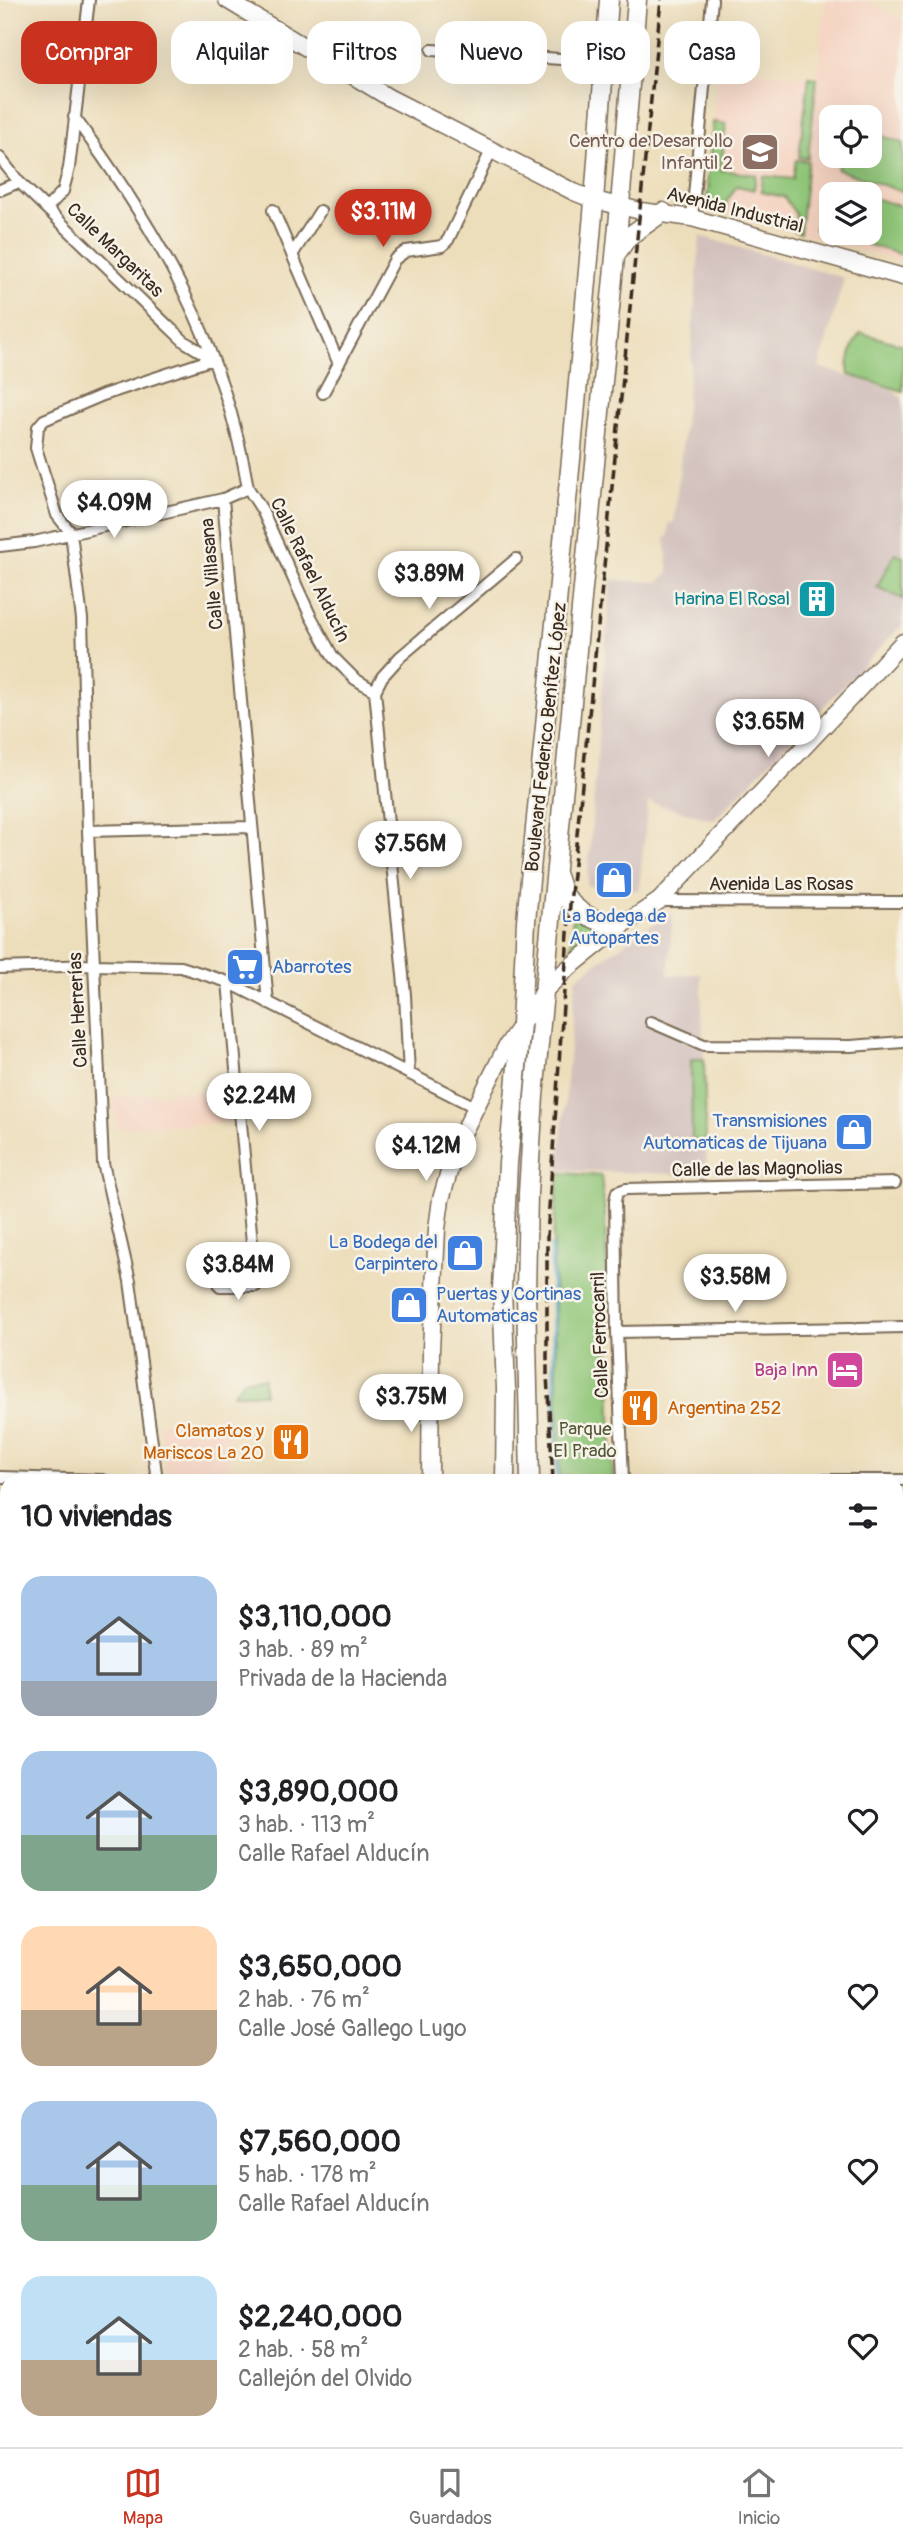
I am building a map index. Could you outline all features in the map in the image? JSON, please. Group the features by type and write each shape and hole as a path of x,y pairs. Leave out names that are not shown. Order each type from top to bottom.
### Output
{"main road":[{"name":"Avenida Industrial","path":"227,0 388,97 574,192 594,200 692,218 903,277"},
{"name":"Boulevard Federico Benítez López","path":"607,21 609,0"},
{"name":"Boulevard Federico Benítez López","path":"530,1474 526,1293 528,1205 555,866 620,205 637,0"},
{"name":"Boulevard Federico Benítez López","path":"505,1474 506,1389 502,1289 508,1163 525,1017 526,921 562,556 594,200 602,84"},
{"path":"614,257 628,237 663,212"},
{"path":"429,1474 432,1301 438,1219 447,1175 457,1145 506,1047 544,992 566,970 621,926 659,901 903,642"},
{"path":"555,866 564,896 570,904 605,923 621,926"}],"street":[{"path":"47,208 63,191 69,168 89,0"},
{"path":"692,218 712,0"},
{"path":"432,50 561,59"},
{"path":"74,117 115,173 158,240 184,288 231,406 248,488"},
{"path":"323,393 395,259 406,251 435,249 448,240 492,149"},
{"name":"Calle Margaritas","path":"0,158 19,183 185,342 213,359"},
{"path":"0,190 19,183"},
{"path":"272,210 339,364"},
{"path":"292,256 320,211"},
{"path":"71,533 57,514 36,448 38,427 44,420 103,395 213,359"},
{"name":"Calle Villasana","path":"248,488 223,499 268,1003"},
{"name":"Calle Rafael Alducín","path":"248,488 262,510 332,657 355,679 375,691"},
{"path":"0,546 34,542 223,499"},
{"name":"Calle Herrerías","path":"71,533 82,619 88,831 103,1163 130,1281 156,1474"},
{"path":"409,1074 405,995 375,691 382,677 400,657 516,559"},
{"path":"88,831 251,827"},
{"name":"Avenida Las Rosas","path":"659,901 903,902"},
{"path":"0,968 94,965 181,967 228,982 475,1107"},
{"path":"220,1286 256,1286 228,982"},
{"path":"651,1023 704,1045 851,1045 903,1042"},
{"name":"Calle de las Magnolias","path":"620,1190 895,1183"},
{"name":"Calle Ferrocarril","path":"620,1190 615,1201 623,1474"},
{"path":"617,1332 903,1327"}],"shaded area":[{"path":"825,0 868,0 903,21 903,262 842,245 882,245 882,182 819,182 819,239 705,207 716,84 760,84 760,71 817,78"},
{"path":"700,236 844,278 819,367 893,390 903,400 903,624 714,820 648,802 639,890 620,889 621,872 609,871 607,888 587,886 611,580 659,582 669,572 665,537 668,537 669,523 674,522"},
{"path":"673,914 668,975 701,974 707,1175 559,1170 576,978 644,929"},
{"path":"229,1090 230,1123 116,1128 114,1096"},
{"path":"222,1412 228,1415 231,1474 165,1474 159,1423 218,1416"}],"green space":[{"path":"809,77 817,78 808,158 799,157"},
{"path":"713,122 726,124 721,170 756,175 754,190 737,186 727,201 725,213 705,207"},
{"path":"882,136 903,143 903,192 882,185 882,182 874,182 837,169 882,168"},
{"path":"796,160 808,161 800,233 794,231 796,215 784,197 761,192 763,176 793,179"},
{"path":"882,201 903,207 903,255 869,245 882,245"},
{"path":"861,333 903,345 903,391 849,375 851,352"},
{"path":"895,553 903,557 903,599 877,587"},
{"path":"573,910 603,930 571,952"},
{"path":"691,1059 704,1059 706,1140 692,1140"},
{"name":"Parque El Prado","path":"559,1173 601,1176 605,1216 613,1474 560,1474 553,1236"},
{"path":"264,1378 264,1394 233,1394 244,1379"}],"waterway":[{"path":"551,1246 557,1474"}],"railway":[{"path":"553,1474 547,1375 547,1237 570,904 661,0"}],"place":[{"name":"Centro de Desarrollo Infantil 2","path":"760,152"},
{"name":"Harina El Rosal","path":"817,599"},
{"name":"La Bodega de Autopartes","path":"614,880"},
{"name":"Abarrotes","path":"245,967"},
{"name":"Transmisiones Automaticas de Tijuana","path":"854,1132"},
{"name":"La Bodega del Carpintero","path":"465,1253"},
{"name":"Puertas y Cortinas Automaticas","path":"409,1305"},
{"name":"Baja Inn","path":"845,1370"},
{"name":"Argentina 252","path":"640,1408"},
{"name":"Clamatos y Mariscos La 20","path":"291,1442"}]}
